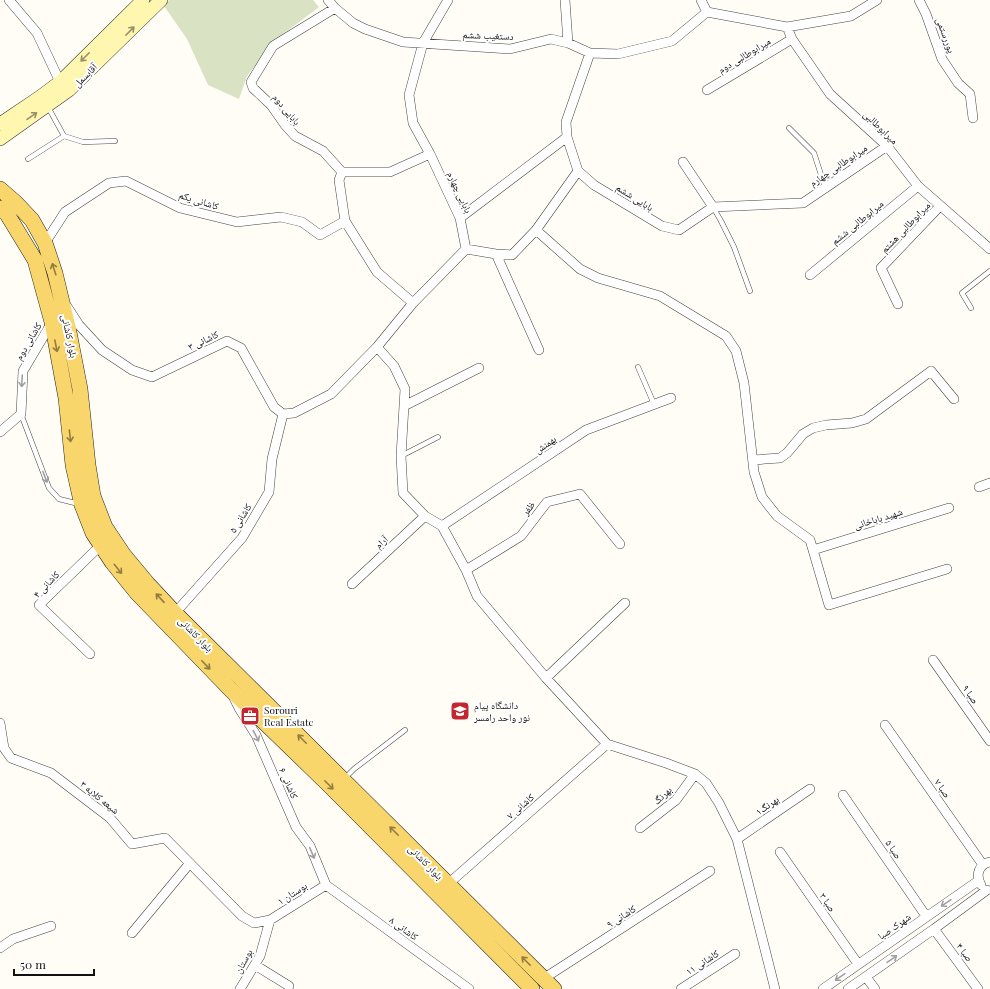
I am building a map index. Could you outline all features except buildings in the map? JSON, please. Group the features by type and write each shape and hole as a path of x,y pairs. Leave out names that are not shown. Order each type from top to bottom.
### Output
{"main road":[{"name":"بلوار کاشانی","path":"0,189 32,220 45,243 55,273 68,327 80,389 88,465 94,496 105,527 123,554 148,584 175,613 343,781 443,888 532,989"},
{"name":"بلوار کاشانی","path":"0,208 7,214 35,260 52,322 66,398 73,465 82,505 93,533 112,562 137,593 230,690 443,888 549,984"}],"street":[{"path":"9,0 37,33 60,82"},
{"name":"آقابسمل","path":"0,124 60,82 143,0"},
{"name":"آقابسمل","path":"0,138 70,90 161,0"},
{"name":"دستغیب ششم","path":"328,0 353,23 365,30 403,42 510,49 551,39 568,43 590,53 618,54 672,42 707,12"},
{"name":"بابایی چهارم","path":"448,0 423,43 409,95 413,123 430,154 460,218 466,250"},
{"path":"565,0 568,43"},
{"path":"701,0 707,12 786,27 851,16 878,0"},
{"name":"پوررستمی","path":"919,0 926,14 942,59 958,83 970,94 973,118"},
{"name":"بابایی دوم","path":"335,8 273,46 252,82 253,88 271,105 285,126 295,136 323,151 342,172"},
{"name":"میرابوطالبی","path":"786,27 792,39 830,94 886,146 918,186 990,249"},
{"name":"میرابوطالبی دوم","path":"707,90 792,39"},
{"path":"283,414 294,413 331,394 377,347 413,303 466,250 512,255 536,230 578,171 567,137 566,122 590,53"},
{"path":"460,218 567,137"},
{"name":"میرابوطالبی چهارم","path":"713,207 803,203 886,146"},
{"path":"413,303 377,272 345,221 339,180 342,172 390,172 430,154"},
{"path":"683,162 713,207"},
{"name":"بابایی ششم","path":"578,171 594,185 662,226 679,230 713,207"},
{"name":"کاشانی یکم","path":"45,243 65,212 109,183 126,181 180,208 237,222 281,217 302,222 320,235 345,221"},
{"name":"میرابوطالبی ششم","path":"810,274 918,186"},
{"name":"میرابوطالبی هشتم","path":"898,304 881,268 940,206"},
{"path":"536,230 580,269 598,278 660,296 726,336 736,351 744,383 754,472 762,497 777,516 810,540 829,605 947,569"},
{"path":"496,254 539,350"},
{"name":"کاشانی ۳","path":"61,298 79,325 102,350 132,370 152,377 226,341 240,348 274,407 283,414"},
{"name":"کاشانی دوم","path":"21,414 23,371 52,322"},
{"path":"377,347 394,366 405,389 401,456 403,493 425,516 442,526 466,570 477,596 546,678 607,744 695,774 706,783 719,802 737,839 775,989"},
{"path":"404,406 479,368"},
{"path":"753,460 780,458 788,453 803,434 813,428 826,425 852,424 866,418 931,371 954,399"},
{"name":"بهمنش","path":"442,526 586,430 670,398"},
{"path":"0,432 21,414"},
{"name":"کاشانی ۵","path":"175,613 242,538 269,492 272,459 283,414"},
{"path":"979,487 990,483"},
{"name":"ظفر","path":"466,570 521,536 547,502 580,494 620,544"},
{"name":"شهید باباخانی","path":"814,550 949,508"},
{"name":"آرام","path":"352,584 425,516"},
{"name":"کاشانی ۴","path":"90,654 39,605 101,545"},
{"path":"546,678 625,603"},
{"name":"صبا ۹","path":"933,660 990,741"},
{"name":"کاشانی ۶","path":"230,690 239,708 256,735 296,826 310,846 326,885"},
{"name":"شیعه کلایه ۳","path":"0,723 4,748 11,758 51,773 110,818 132,844 165,838 242,916 254,923 270,920"},
{"name":"صبا ۷","path":"885,725 986,863"},
{"name":"کاشانی ۷","path":"443,888 607,744"},
{"name":"بهرنگ","path":"640,828 676,800 695,774"},
{"name":"۱بهرنگ","path":"737,839 810,789"},
{"name":"صبا ۵","path":"843,795 926,916"},
{"name":"صبا ۳","path":"780,852 858,964"},
{"path":"848,989 988,890 983,888 978,881 978,872 986,863"},
{"path":"132,933 190,864"},
{"name":"کاشانی ۹","path":"549,984 710,871"},
{"name":"شهرک صبا","path":"823,989 978,881"},
{"name":"بوستان ۱","path":"270,920 326,885"},
{"name":"کاشانی ۸","path":"326,885 468,989"},
{"name":"بوستان","path":"240,989 260,956 270,920"},
{"path":"0,948 13,939 51,926"},
{"name":"صبا ۴","path":"934,929 978,989"},
{"name":"کاشانی ۱۱","path":"681,989 735,954"},
{"path":"255,965 289,986"},
{"path":"866,977 875,989"}],"lane":[{"path":"47,106 64,136 83,142 115,142"},
{"path":"788,128 814,153 825,187"},
{"path":"28,159 64,136"},
{"path":"713,207 722,220 734,247 750,291"},
{"path":"971,308 962,293 990,271"},
{"path":"638,367 654,404"},
{"path":"21,414 49,488 59,499 82,505"},
{"path":"401,456 438,437"},
{"path":"343,781 354,769 405,730"}],"green space":[{"path":"169,0 313,0 319,7 274,41 247,76 239,99 208,85 187,39 164,6"}],"place":[{"name":"دانشگاه پیام نور واحد رامسر","path":"460,711"},
{"name":"Sorouri Real Estate","path":"250,716"}]}
